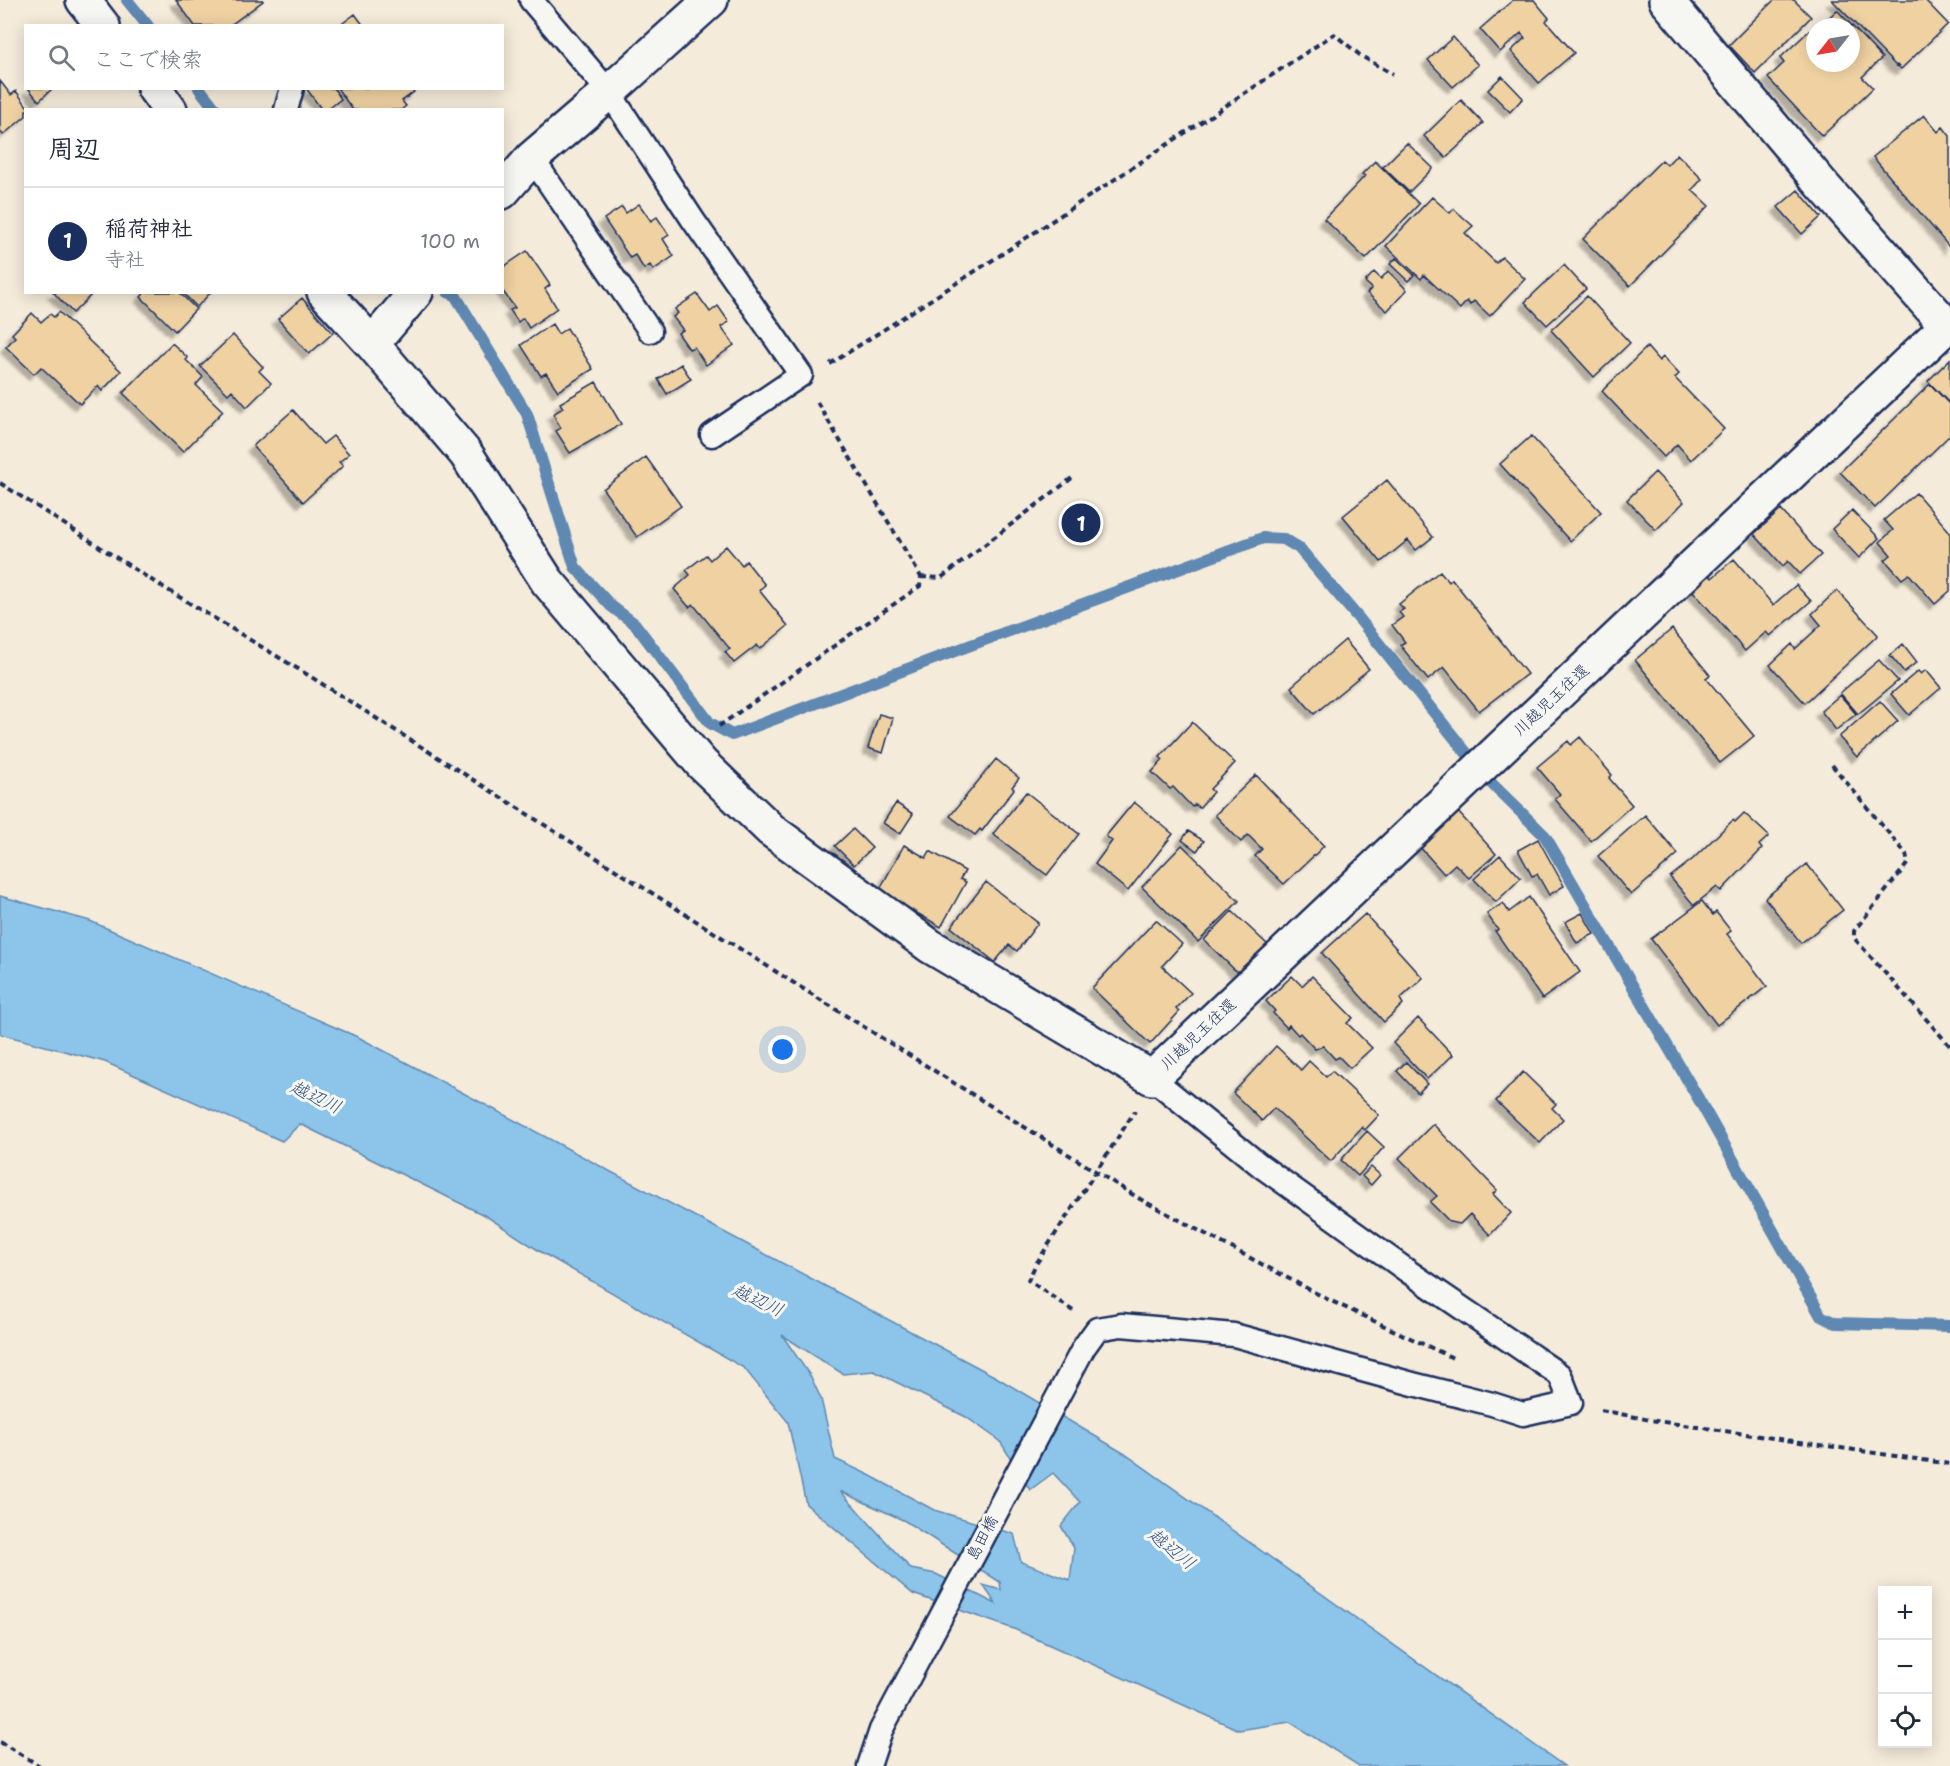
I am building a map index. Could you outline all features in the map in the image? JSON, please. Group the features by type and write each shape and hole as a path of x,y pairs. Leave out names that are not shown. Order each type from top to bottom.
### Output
{"street":[{"path":"83,0 101,24"},
{"path":"504,190 531,158 609,93 711,0"},
{"path":"1666,0 1794,152 1948,324"},
{"path":"155,90 169,108"},
{"path":"326,294 466,454 547,581 702,764 771,830 930,946 1146,1090"},
{"path":"372,344 414,294"},
{"name":"川越児玉往還","path":"1146,1090 1948,324"}],"lane":[{"path":"531,0 609,93 693,220 803,378 712,435"},
{"path":"287,108 291,90"},
{"path":"531,158 650,331"},
{"name":"川越児玉往還","path":"1146,1090 1261,1166 1409,1272 1560,1375 1571,1403"},
{"path":"1091,1338 1121,1324 1234,1335 1523,1414 1571,1403"},
{"name":"島田橋","path":"869,1766 881,1730 1091,1338"}],"path":[{"path":"689,748 920,586 921,577 803,378 988,262 1334,34 1361,56 1393,74"},
{"path":"921,577 941,578 1072,478"},
{"path":"0,483 1140,1199 1327,1299 1460,1362"},
{"path":"1832,765 1906,854 1908,863 1854,931 1854,938 1950,1046"},
{"path":"1091,1338 1028,1280 1146,1090"},
{"path":"1571,1403 1650,1420 1950,1464"},
{"path":"0,1742 40,1766"}],"water":[{"name":"越辺川","path":"0,896 90,921 360,1038 996,1377 1125,1454 1564,1766 1359,1766 1290,1722 1239,1730 1014,1629 913,1594 806,1504 788,1422 744,1368 541,1252 486,1216 300,1124 282,1141 105,1062 0,1034","holes":["782,1335 843,1374 874,1371 966,1417 1000,1441 1030,1490 1053,1473 1080,1502 1061,1526 1074,1548 1070,1580 1021,1562 1014,1534 934,1510 835,1459 821,1399 811,1377","840,1491 905,1521 1000,1582 1001,1590 983,1585 996,1604 936,1574 911,1569"]}],"building":[{"path":"176,0 263,0 232,24 194,24"},
{"path":"1513,0 1534,0 1549,18 1546,21 1574,53 1539,83 1511,51 1525,38 1521,33 1500,52 1480,29"},
{"path":"1774,0 1794,0 1811,17 1806,18 1806,22 1755,73 1729,45"},
{"path":"1832,0 1925,0 1948,24 1901,69 1860,29 1860,18 1849,18"},
{"path":"1837,10 1844,18 1829,18"},
{"path":"355,14 362,24 342,24"},
{"path":"1806,34 1806,72 1860,72 1860,35 1882,58 1862,77 1873,88 1822,136 1768,78 1784,63 1780,58"},
{"path":"1453,37 1478,65 1453,87 1428,60"},
{"path":"1502,76 1523,98 1510,112 1488,90"},
{"path":"0,81 11,95 16,91 29,108 24,108 24,118 3,135 0,131"},
{"path":"30,90 51,90 39,101"},
{"path":"307,90 335,90 341,99 330,108 321,108"},
{"path":"338,90 413,90 414,92 402,101 406,106 404,108 352,108"},
{"path":"1461,100 1483,123 1446,158 1424,136"},
{"path":"1924,115 1938,132 1943,127 1950,136 1950,248 1873,157"},
{"path":"1407,143 1433,168 1409,192 1383,167"},
{"path":"1677,154 1702,179 1692,190 1709,206 1630,286 1583,239 1662,160 1667,165"},
{"path":"1375,161 1419,204 1366,259 1324,219 1365,176 1362,174"},
{"path":"1798,190 1821,217 1802,234 1778,207"},
{"path":"1432,197 1450,213 1454,209 1473,226 1465,233 1496,263 1502,257 1525,279 1490,316 1474,301 1470,305 1467,301 1460,309 1424,275 1421,279 1386,246"},
{"path":"639,204 651,221 657,217 669,235 663,239 674,256 653,270 650,265 644,269 635,255 630,258 604,219 622,207 626,213"},
{"path":"527,251 550,285 545,289 557,308 529,328 523,318 518,322 510,310 515,308 504,293 504,267"},
{"path":"1396,258 1414,275 1408,281 1390,264"},
{"path":"1564,265 1586,289 1547,325 1525,302"},
{"path":"1388,271 1407,290 1387,311 1367,293 1372,288 1365,282 1374,272 1381,279"},
{"path":"55,294 92,294 73,313"},
{"path":"143,294 181,294 196,309 175,331 141,297"},
{"path":"184,294 209,294 197,307"},
{"path":"697,294 710,312 718,306 729,322 721,327 734,345 706,365 694,347 689,349 678,333 683,330 673,317 678,313 675,309"},
{"path":"1587,296 1630,343 1594,377 1551,330"},
{"path":"302,298 333,333 309,354 278,319"},
{"path":"59,312 121,371 102,391 98,386 80,404 41,367 34,374 6,347 15,337 12,334 32,313 41,322 50,314 54,317"},
{"path":"552,324 558,334 567,328 593,369 558,391 546,373 541,376 521,345"},
{"path":"233,335 263,367 259,371 271,383 247,407 232,390 228,394 200,366"},
{"path":"172,343 203,377 196,385 223,411 183,452 123,393"},
{"path":"1647,347 1659,361 1663,357 1679,374 1675,378 1724,429 1691,460 1677,444 1664,457 1602,391"},
{"path":"1950,359 1950,404 1928,381"},
{"path":"681,364 691,379 667,394 658,379"},
{"path":"596,382 621,424 570,453 556,431 561,428 553,414 563,408 560,403"},
{"path":"1930,384 1950,405 1950,435 1875,508 1840,472"},
{"path":"293,410 323,444 333,436 349,454 339,462 343,466 303,502 253,446"},
{"path":"1531,436 1601,512 1570,541 1500,464"},
{"path":"646,457 681,506 637,537 603,489"},
{"path":"1655,472 1684,502 1656,530 1627,500"},
{"path":"1387,480 1433,537 1416,550 1408,540 1381,562 1343,516"},
{"path":"1916,493 1950,532 1950,591 1935,604 1909,574 1902,579 1885,560 1891,555 1880,542 1893,530 1884,520"},
{"path":"1082,509 1095,526 1079,537 1067,520"},
{"path":"1781,510 1821,555 1800,574 1788,561 1783,566 1754,534"},
{"path":"1852,510 1879,538 1859,558 1832,529"},
{"path":"726,546 742,565 746,561 765,585 759,590 788,626 760,649 757,645 734,663 725,652 730,649 693,604 689,607 674,589 690,575 686,570 706,555 710,560"},
{"path":"1734,559 1773,605 1796,585 1811,601 1770,636 1766,632 1745,651 1692,590 1709,574 1712,578"},
{"path":"1440,571 1449,582 1452,579 1527,674 1479,711 1444,667 1428,680 1400,645 1405,642 1392,625 1403,617 1399,612 1404,609 1399,604"},
{"path":"1837,590 1878,635 1805,703 1770,665 1792,644 1795,649 1821,625 1812,614"},
{"path":"1672,629 1710,675 1706,678 1754,736 1720,763 1635,660"},
{"path":"1345,640 1369,669 1314,714 1291,687"},
{"path":"1903,644 1917,662 1904,672 1890,655"},
{"path":"1879,660 1898,681 1858,714 1840,693"},
{"path":"1926,670 1941,688 1909,715 1891,694 1918,671 1921,674"},
{"path":"1840,695 1856,714 1836,730 1821,711"},
{"path":"1880,701 1898,721 1857,757 1839,737"},
{"path":"879,714 893,718 883,753 868,748"},
{"path":"1192,722 1235,763 1210,789 1213,792 1199,808 1195,804 1192,807 1173,787 1170,789 1152,772 1163,760 1160,757"},
{"path":"1580,737 1612,775 1609,778 1632,805 1591,841 1555,799 1560,794 1537,767 1568,741 1571,745"},
{"path":"996,759 1019,778 1012,787 1014,789 982,831 980,829 975,835 950,816"},
{"path":"1256,775 1324,846 1284,884 1255,856 1262,849 1248,835 1241,842 1215,815"},
{"path":"1026,792 1079,834 1047,875 993,834"},
{"path":"1134,802 1173,834 1128,891 1095,864 1112,841 1106,836"},
{"path":"896,803 913,814 900,834 883,823"},
{"path":"1457,811 1496,854 1469,878 1455,864 1444,874 1419,846"},
{"path":"1744,813 1769,836 1759,845 1762,849 1721,891 1717,887 1694,905 1670,877 1693,859 1733,820 1735,822"},
{"path":"1645,815 1678,854 1631,895 1598,856"},
{"path":"853,829 872,848 854,865 835,846"},
{"path":"1188,831 1204,841 1197,851 1182,840"},
{"path":"1538,839 1564,886 1549,895 1537,874 1532,876 1518,850"},
{"path":"904,845 926,858 930,851 965,871 960,879 966,882 941,927 879,891"},
{"path":"1182,845 1239,901 1198,942 1142,887"},
{"path":"1500,855 1521,878 1496,902 1474,879"},
{"path":"1807,864 1843,910 1801,943 1765,898"},
{"path":"986,882 1038,923 1017,951 1009,945 995,962 951,927"},
{"path":"1529,897 1580,972 1542,999 1495,931 1498,930 1487,914 1503,903 1509,912"},
{"path":"1702,901 1713,915 1716,912 1731,931 1727,934 1767,986 1717,1025 1651,939"},
{"path":"1232,911 1268,945 1240,975 1204,940"},
{"path":"1582,913 1594,934 1577,943 1565,922"},
{"path":"1365,914 1423,978 1400,999 1403,1004 1384,1022 1322,953"},
{"path":"1156,920 1182,944 1162,966 1191,993 1176,1009 1179,1012 1150,1044 1092,988"},
{"path":"1292,976 1302,986 1312,976 1353,1018 1347,1023 1372,1048 1350,1068 1339,1057 1335,1059 1323,1046 1315,1049 1300,1033 1298,1035 1289,1025 1287,1028 1273,1013 1275,1011 1266,1001"},
{"path":"1418,1018 1453,1055 1427,1079 1393,1043"},
{"path":"1276,1046 1301,1070 1309,1061 1326,1077 1332,1071 1379,1115 1365,1130 1362,1127 1331,1161 1274,1108 1262,1121 1233,1093"},
{"path":"1406,1062 1427,1084 1418,1093 1397,1071"},
{"path":"1523,1072 1556,1104 1552,1108 1563,1119 1540,1143 1496,1101"},
{"path":"1433,1124 1497,1190 1493,1194 1511,1213 1490,1235 1470,1214 1460,1224 1450,1222 1430,1202 1437,1196 1399,1158"},
{"path":"1367,1131 1384,1147 1358,1176 1341,1160"},
{"path":"1371,1167 1380,1175 1371,1185 1362,1176"}],"waterway":[{"path":"127,0 146,24"},
{"path":"201,90 214,108"},
{"path":"453,294 527,414 575,567 611,606 635,624 710,723 732,735 1263,538 1284,539 1299,548 1489,781 1545,836 1698,1098 1821,1316 1835,1323 1950,1326"}],"place":[{"name":"稲荷神社","path":"1081,523"}]}
